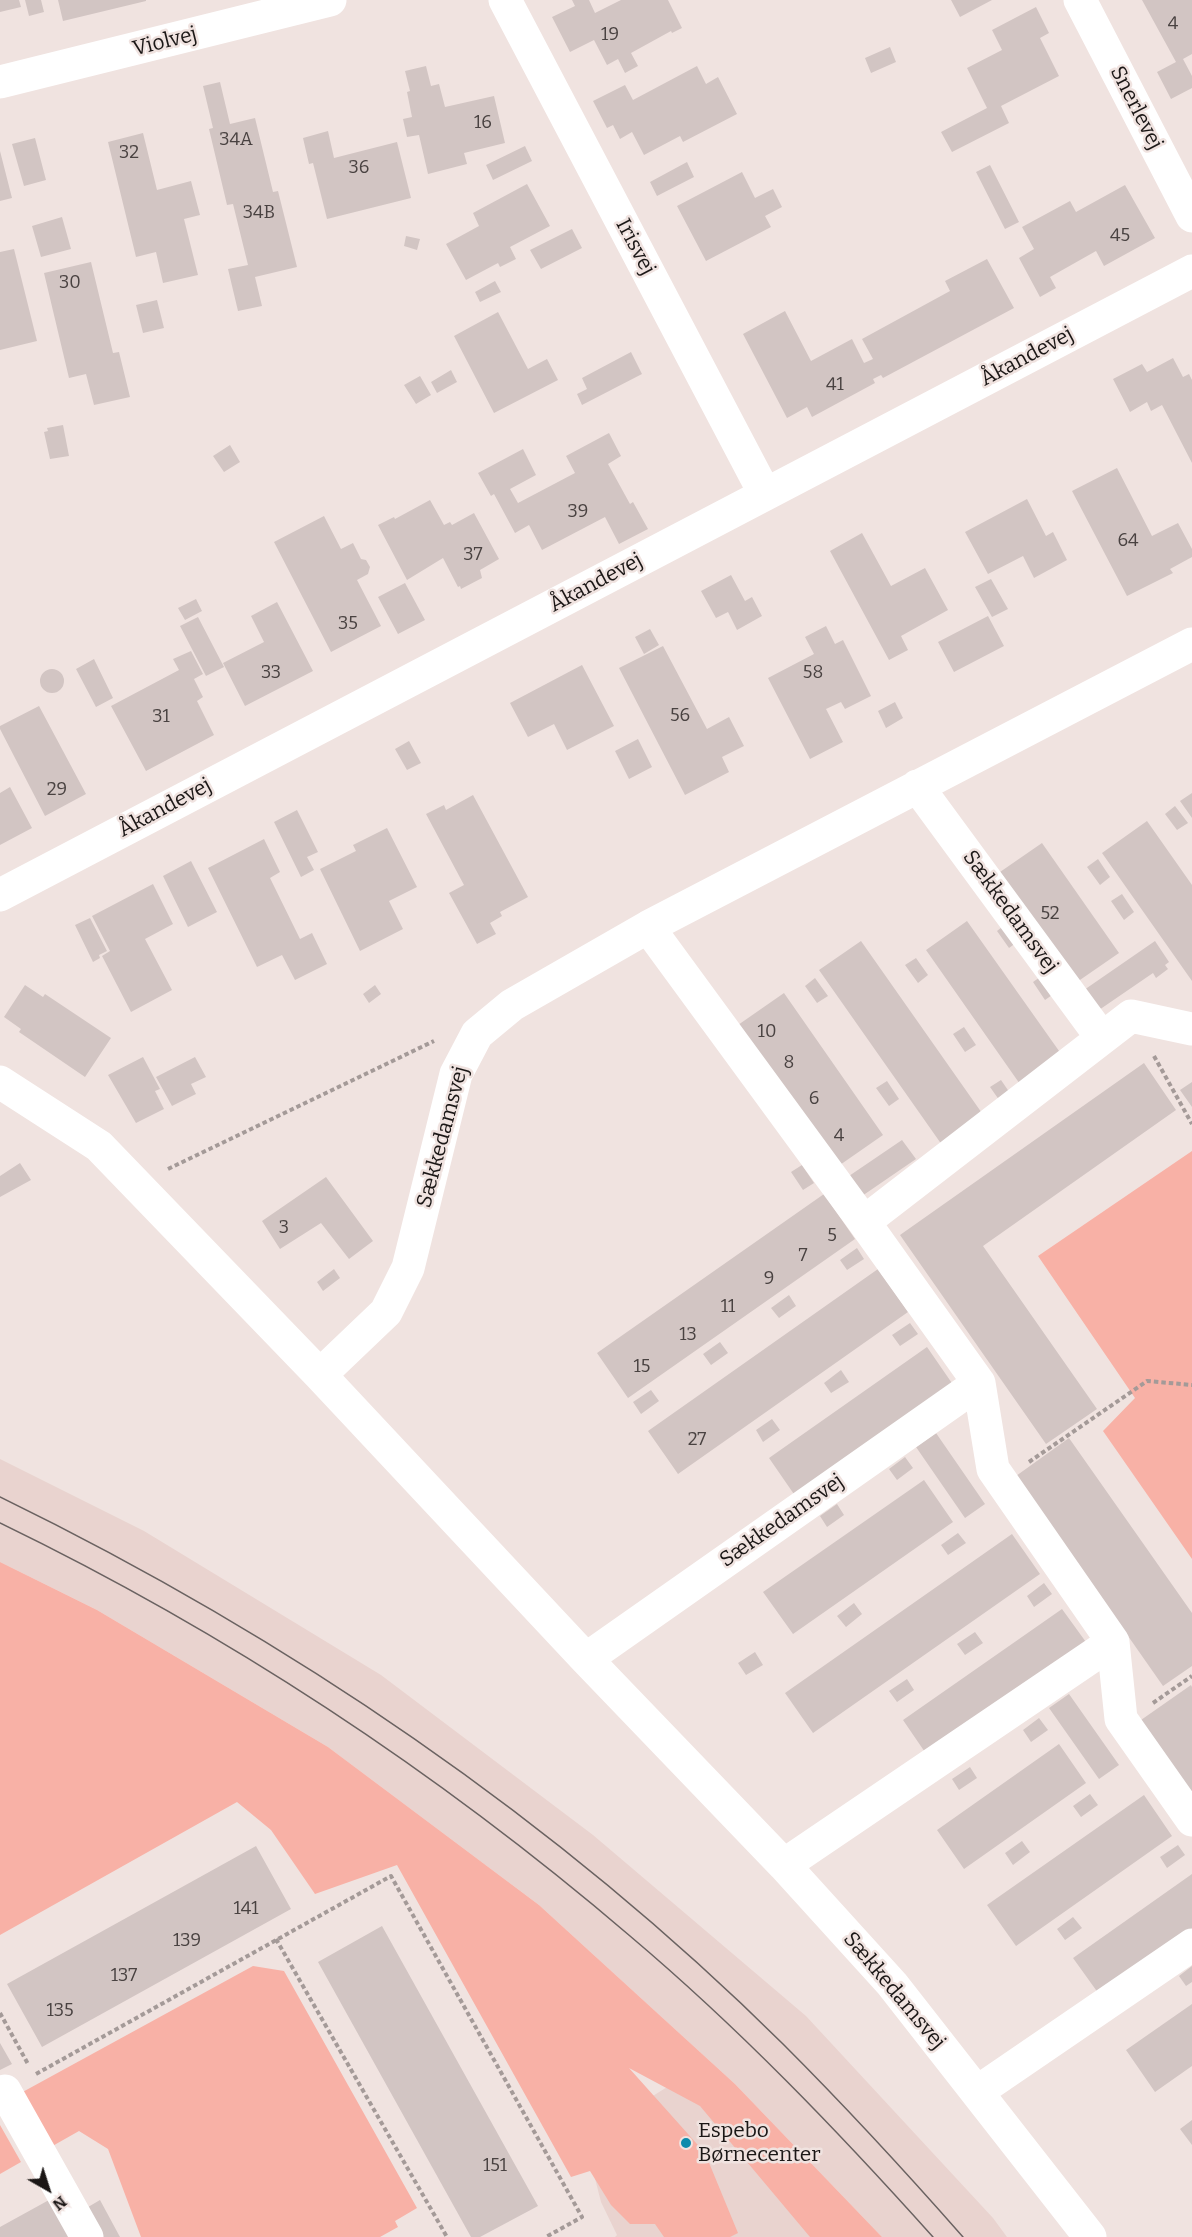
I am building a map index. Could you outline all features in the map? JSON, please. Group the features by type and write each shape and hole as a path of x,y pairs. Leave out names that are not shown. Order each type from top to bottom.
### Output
{"street":[{"name":"Violvej","path":"0,82 330,0"},
{"name":"Irisvej","path":"505,0 765,494"},
{"name":"Snerlevej","path":"1080,0 1192,216"},
{"name":"Åkandevej","path":"0,895 1192,271"},
{"name":"Sækkedamsvej","path":"320,1375 386,1312 408,1268 456,1074 477,1034 512,1005 648,927 917,786 1191,648"},
{"name":"Sækkedamsvej","path":"917,786 1102,1038"},
{"path":"648,927 979,1383 993,1468 1113,1642 1121,1719 1192,1820"},
{"path":"864,1222 1131,1016 1192,1029"},
{"name":"Sækkedamsvej","path":"0,1082 99,1146 134,1185 320,1375 586,1659 784,1865 892,1984 1090,2237"},
{"name":"Sækkedamsvej","path":"586,1659 979,1383"},
{"path":"784,1865 1113,1642"},
{"path":"977,2092 1192,1945"},
{"path":"3,2092 87,2237"}],"path":[{"path":"1131,1016 1192,1124"},
{"path":"134,1185 440,1038"},
{"path":"993,1468 1021,1467 1147,1381 1192,1385"},
{"path":"1121,1719 1144,1708 1192,1676"},
{"path":"3,2092 391,1876 582,2217 546,2237"},
{"path":"276,1940 447,2237"},
{"path":"0,2013 34,2075"}],"shaded area":[{"path":"1192,1151 1192,1559 1103,1431 1135,1398 1038,1256"},
{"path":"0,1459 144,1531 381,1675 593,1835 806,2016 993,2218 1007,2237 882,2237 735,2084 539,1905 328,1747 97,1610 0,1562"},
{"path":"0,1562 97,1610 328,1747 539,1905 735,2084 882,2237 810,2237 700,2106 629,2068 705,2153 738,2233 730,2237 664,2237 655,2224 630,2224 611,2205 590,2171 571,2177 397,1865 315,1894 271,1830 237,1802 0,1935"},
{"path":"253,1966 284,1971 417,2208 395,2221 398,2227 380,2237 141,2237 108,2149 79,2131 49,2148 19,2094"},
{"name":"Espebo Børnecenter","path":"699,2067 868,2237 615,2237 617,2235 601,2202 590,2159 605,2126"},
{"path":"0,2125 21,2162 0,2174"}],"building":[{"path":"0,0 19,0 21,7 0,12"},
{"path":"25,0 41,0 44,12 29,16"},
{"path":"58,0 146,0 146,1 63,21"},
{"path":"572,0 589,0 595,13 621,0 668,0 682,28 672,33 671,31 631,53 638,66 625,73 618,59 607,65 594,40 570,52 552,17 575,6"},
{"path":"951,0 992,0 960,17"},
{"path":"1142,0 1192,0 1192,54 1183,59 1192,76 1192,88 1171,99 1157,72 1176,62"},
{"path":"1036,7 1049,33 1040,38 1059,76 1001,106 1009,123 952,152 941,132 987,108 967,68 1002,50 992,30"},
{"path":"890,47 896,62 871,73 865,58"},
{"path":"426,66 431,86 439,84 445,107 494,96 505,143 464,153 467,164 428,174 419,135 407,137 403,119 412,117 407,92 410,91 405,71"},
{"path":"697,66 706,84 718,77 737,114 683,142 680,136 644,155 632,132 620,139 613,125 607,128 593,101 625,85 633,100"},
{"path":"220,82 230,124 255,118 273,192 278,191 297,267 255,277 262,306 238,311 228,269 248,265 233,204 227,205 209,129 213,128 203,86"},
{"path":"328,131 334,158 397,142 411,198 327,219 313,163 309,164 303,138"},
{"path":"143,133 157,190 191,181 200,215 184,219 198,275 163,283 156,252 136,257 108,142"},
{"path":"35,138 46,180 24,186 12,144"},
{"path":"525,146 532,161 493,180 486,165"},
{"path":"0,151 12,198 0,201"},
{"path":"687,162 694,177 657,196 650,182"},
{"path":"990,165 1019,222 1005,229 976,172"},
{"path":"742,172 755,198 773,189 782,207 765,216 771,227 706,261 677,206"},
{"path":"527,184 550,226 510,247 516,259 500,267 498,263 466,280 446,244 479,226 473,213"},
{"path":"1125,185 1155,238 1104,266 1096,251 1050,277 1056,288 1040,297 1019,258 1034,249 1022,227 1070,201 1076,212"},
{"path":"62,217 71,249 41,257 32,226"},
{"path":"572,229 582,248 541,269 530,250"},
{"path":"406,236 420,239 417,250 404,246"},
{"path":"14,249 37,341 0,350 0,252"},
{"path":"987,259 1014,308 883,378 881,375 873,379 875,383 812,417 807,407 787,418 743,334 785,311 811,361 852,339 864,363 873,359 862,339 950,291 945,281"},
{"path":"91,262 113,353 119,352 130,397 94,405 86,374 69,378 44,273"},
{"path":"495,281 501,292 480,302 475,292"},
{"path":"157,300 164,328 143,333 136,305"},
{"path":"498,312 528,369 547,359 558,380 494,413 454,336"},
{"path":"631,352 642,374 582,405 577,394 587,389 582,378"},
{"path":"1173,358 1183,377 1189,374 1192,380 1192,463 1162,405 1151,411 1147,402 1130,412 1113,379 1142,364 1147,372"},
{"path":"451,370 457,382 437,393 431,382"},
{"path":"420,376 431,395 416,404 404,385"},
{"path":"63,425 69,456 50,459 44,432 48,431 47,428"},
{"path":"609,433 621,456 608,464 630,504 633,502 648,529 619,544 605,517 542,550 529,525 515,533 494,494 491,496 478,473 523,449 536,475 510,489 518,503 575,473 566,456"},
{"path":"230,445 240,462 224,472 213,456"},
{"path":"1117,468 1152,536 1178,523 1192,549 1192,557 1170,569 1173,573 1127,596 1072,491"},
{"path":"1027,499 1046,536 1053,532 1067,560 1034,578 1023,556 988,574 965,532"},
{"path":"430,500 444,525 450,522 452,525 474,513 499,559 480,570 482,578 461,589 443,558 407,580 378,525 394,517 395,519"},
{"path":"324,516 341,549 353,543 361,559 366,560 370,567 368,574 357,580 381,626 331,652 274,542"},
{"path":"862,533 891,586 925,568 948,610 901,636 908,650 889,660 830,551"},
{"path":"731,575 745,601 752,597 762,616 737,630 728,612 716,618 701,591"},
{"path":"991,579 1008,609 992,617 975,587"},
{"path":"405,583 425,620 398,634 378,597"},
{"path":"196,599 202,611 185,620 178,608"},
{"path":"277,602 313,671 245,706 223,663 264,642 251,616"},
{"path":"988,616 1004,646 954,672 938,642"},
{"path":"198,617 224,667 206,676 180,626"},
{"path":"826,626 835,644 843,640 871,696 845,709 841,702 826,709 843,742 810,759 768,678 814,654 805,637"},
{"path":"650,629 659,645 644,654 635,637"},
{"path":"663,646 707,729 729,717 744,746 722,757 729,772 685,795 619,668"},
{"path":"191,651 203,674 194,679 203,697 197,701 214,735 146,771 111,706 179,670 173,659"},
{"path":"94,659 113,698 96,707 76,669"},
{"path":"582,665 614,726 567,750 554,724 528,737 510,703"},
{"path":"52,669 57,670 63,676 63,686 57,692 52,693 47,692 41,686 40,681 41,676 47,670"},
{"path":"895,702 903,718 886,728 878,711"},
{"path":"39,706 86,794 45,816 0,729 0,726"},
{"path":"638,739 652,767 629,779 615,751"},
{"path":"409,741 421,763 407,770 395,749"},
{"path":"10,787 32,828 0,845 0,793"},
{"path":"1192,793 1192,818 1180,801"},
{"path":"473,795 528,897 500,912 502,916 490,923 496,934 477,944 449,893 464,885 426,814 444,805 446,810"},
{"path":"1175,806 1188,823 1177,830 1165,814"},
{"path":"297,810 318,852 307,857 314,870 301,877 274,822"},
{"path":"1147,821 1192,885 1192,981 1102,853"},
{"path":"387,828 417,887 389,901 403,929 360,951 320,869 356,851 353,845"},
{"path":"264,839 280,872 270,878 300,939 312,933 327,964 295,980 282,955 257,967 208,868"},
{"path":"1042,843 1119,953 1077,982 1000,872"},
{"path":"1098,859 1110,877 1100,885 1087,867"},
{"path":"191,861 217,912 188,927 163,876"},
{"path":"153,884 173,924 145,939 172,990 131,1012 102,956 110,951 92,916"},
{"path":"1122,894 1134,912 1124,920 1111,901"},
{"path":"90,918 107,951 93,962 75,925"},
{"path":"967,921 1064,1058 1022,1087 926,950"},
{"path":"1007,923 1020,940 1009,948 997,931"},
{"path":"861,941 984,1116 942,1145 819,970"},
{"path":"1155,941 1169,962 1165,965 1168,969 1156,978 1153,973 1099,1010 1084,990"},
{"path":"916,958 928,975 918,983 905,965"},
{"path":"1043,975 1055,993 1045,1000 1033,982"},
{"path":"815,978 828,996 817,1003 805,986"},
{"path":"25,985 43,997 45,994 111,1038 85,1077 19,1032 21,1029 4,1017"},
{"path":"375,985 381,994 369,1003 363,994"},
{"path":"784,993 883,1135 837,1167 738,1025"},
{"path":"964,1027 976,1045 965,1052 953,1034"},
{"path":"143,1057 160,1089 155,1091 164,1109 136,1123 108,1075"},
{"path":"195,1057 206,1077 191,1084 196,1094 172,1106 156,1077"},
{"path":"1144,1063 1176,1110 983,1246 1097,1409 1046,1444 900,1235"},
{"path":"1001,1080 1012,1096 1002,1104 990,1087"},
{"path":"887,1081 899,1099 889,1106 876,1088"},
{"path":"1192,1082 1192,1107 1180,1090"},
{"path":"902,1140 916,1159 862,1196 849,1176"},
{"path":"20,1163 31,1180 0,1197 0,1176"},
{"path":"802,1165 814,1183 803,1190 791,1172"},
{"path":"326,1177 373,1241 349,1259 321,1223 280,1249 262,1221"},
{"path":"824,1194 855,1239 628,1398 597,1353"},
{"path":"857,1248 864,1259 847,1270 840,1260"},
{"path":"334,1269 340,1278 323,1291 317,1282"},
{"path":"878,1269 908,1312 678,1474 648,1431"},
{"path":"789,1295 796,1306 779,1318 771,1308"},
{"path":"910,1323 918,1334 900,1346 892,1335"},
{"path":"720,1342 728,1353 711,1365 703,1354"},
{"path":"927,1347 956,1389 798,1500 769,1458"},
{"path":"841,1370 849,1382 831,1393 824,1383"},
{"path":"651,1390 659,1401 641,1414 633,1402"},
{"path":"772,1419 780,1430 763,1442 756,1430"},
{"path":"936,1433 985,1504 965,1518 916,1447"},
{"path":"1069,1438 1192,1613 1192,1666 1163,1686 1016,1476"},
{"path":"905,1457 913,1468 897,1480 889,1469"},
{"path":"924,1480 953,1522 793,1634 763,1592"},
{"path":"837,1504 844,1515 827,1527 820,1516"},
{"path":"958,1533 966,1543 948,1555 941,1545"},
{"path":"1012,1534 1040,1574 813,1733 785,1693"},
{"path":"1044,1583 1052,1594 1034,1607 1027,1596"},
{"path":"854,1603 862,1614 846,1627 837,1616"},
{"path":"1062,1609 1091,1649 931,1761 903,1720"},
{"path":"975,1632 983,1643 965,1655 957,1644"},
{"path":"755,1652 763,1665 746,1675 738,1663"},
{"path":"907,1679 914,1690 897,1702 889,1691"},
{"path":"1191,1685 1192,1687 1192,1793 1141,1720"},
{"path":"1069,1694 1119,1765 1099,1779 1049,1708"},
{"path":"1039,1718 1048,1730 1031,1742 1023,1730"},
{"path":"1059,1744 1086,1783 964,1869 937,1830"},
{"path":"970,1767 977,1778 959,1790 952,1779"},
{"path":"1090,1794 1098,1805 1081,1817 1073,1806"},
{"path":"1144,1795 1172,1836 1016,1946 987,1905"},
{"path":"1022,1841 1030,1852 1013,1865 1005,1853"},
{"path":"1178,1845 1185,1855 1167,1868 1160,1857"},
{"path":"256,1846 291,1909 42,2047 7,1984"},
{"path":"1192,1874 1192,1933 1101,1997 1073,1958"},
{"path":"1073,1917 1082,1928 1065,1940 1057,1929"},
{"path":"382,1926 538,2206 480,2237 471,2237 318,1962"},
{"path":"1192,1966 1192,1982 1186,1986 1179,1976"},
{"path":"1192,2004 1192,2066 1155,2092 1126,2050"},
{"path":"0,2043 12,2064 0,2070"},
{"path":"1192,2120 1192,2145 1180,2129"},
{"path":"49,2200 70,2237 0,2237 0,2227"},
{"path":"100,2200 120,2237 98,2237 83,2210"}],"tram line":[{"path":"0,1497 107,1551 212,1610 314,1672 414,1739 511,1809 605,1883 696,1962 783,2044 963,2237"},
{"path":"0,1523 167,1611 248,1659 328,1709 406,1762 482,1818 630,1936 710,2007 824,2119 933,2237"}],"place":[{"name":"Espebo Børnecenter","path":"686,2143"}]}
